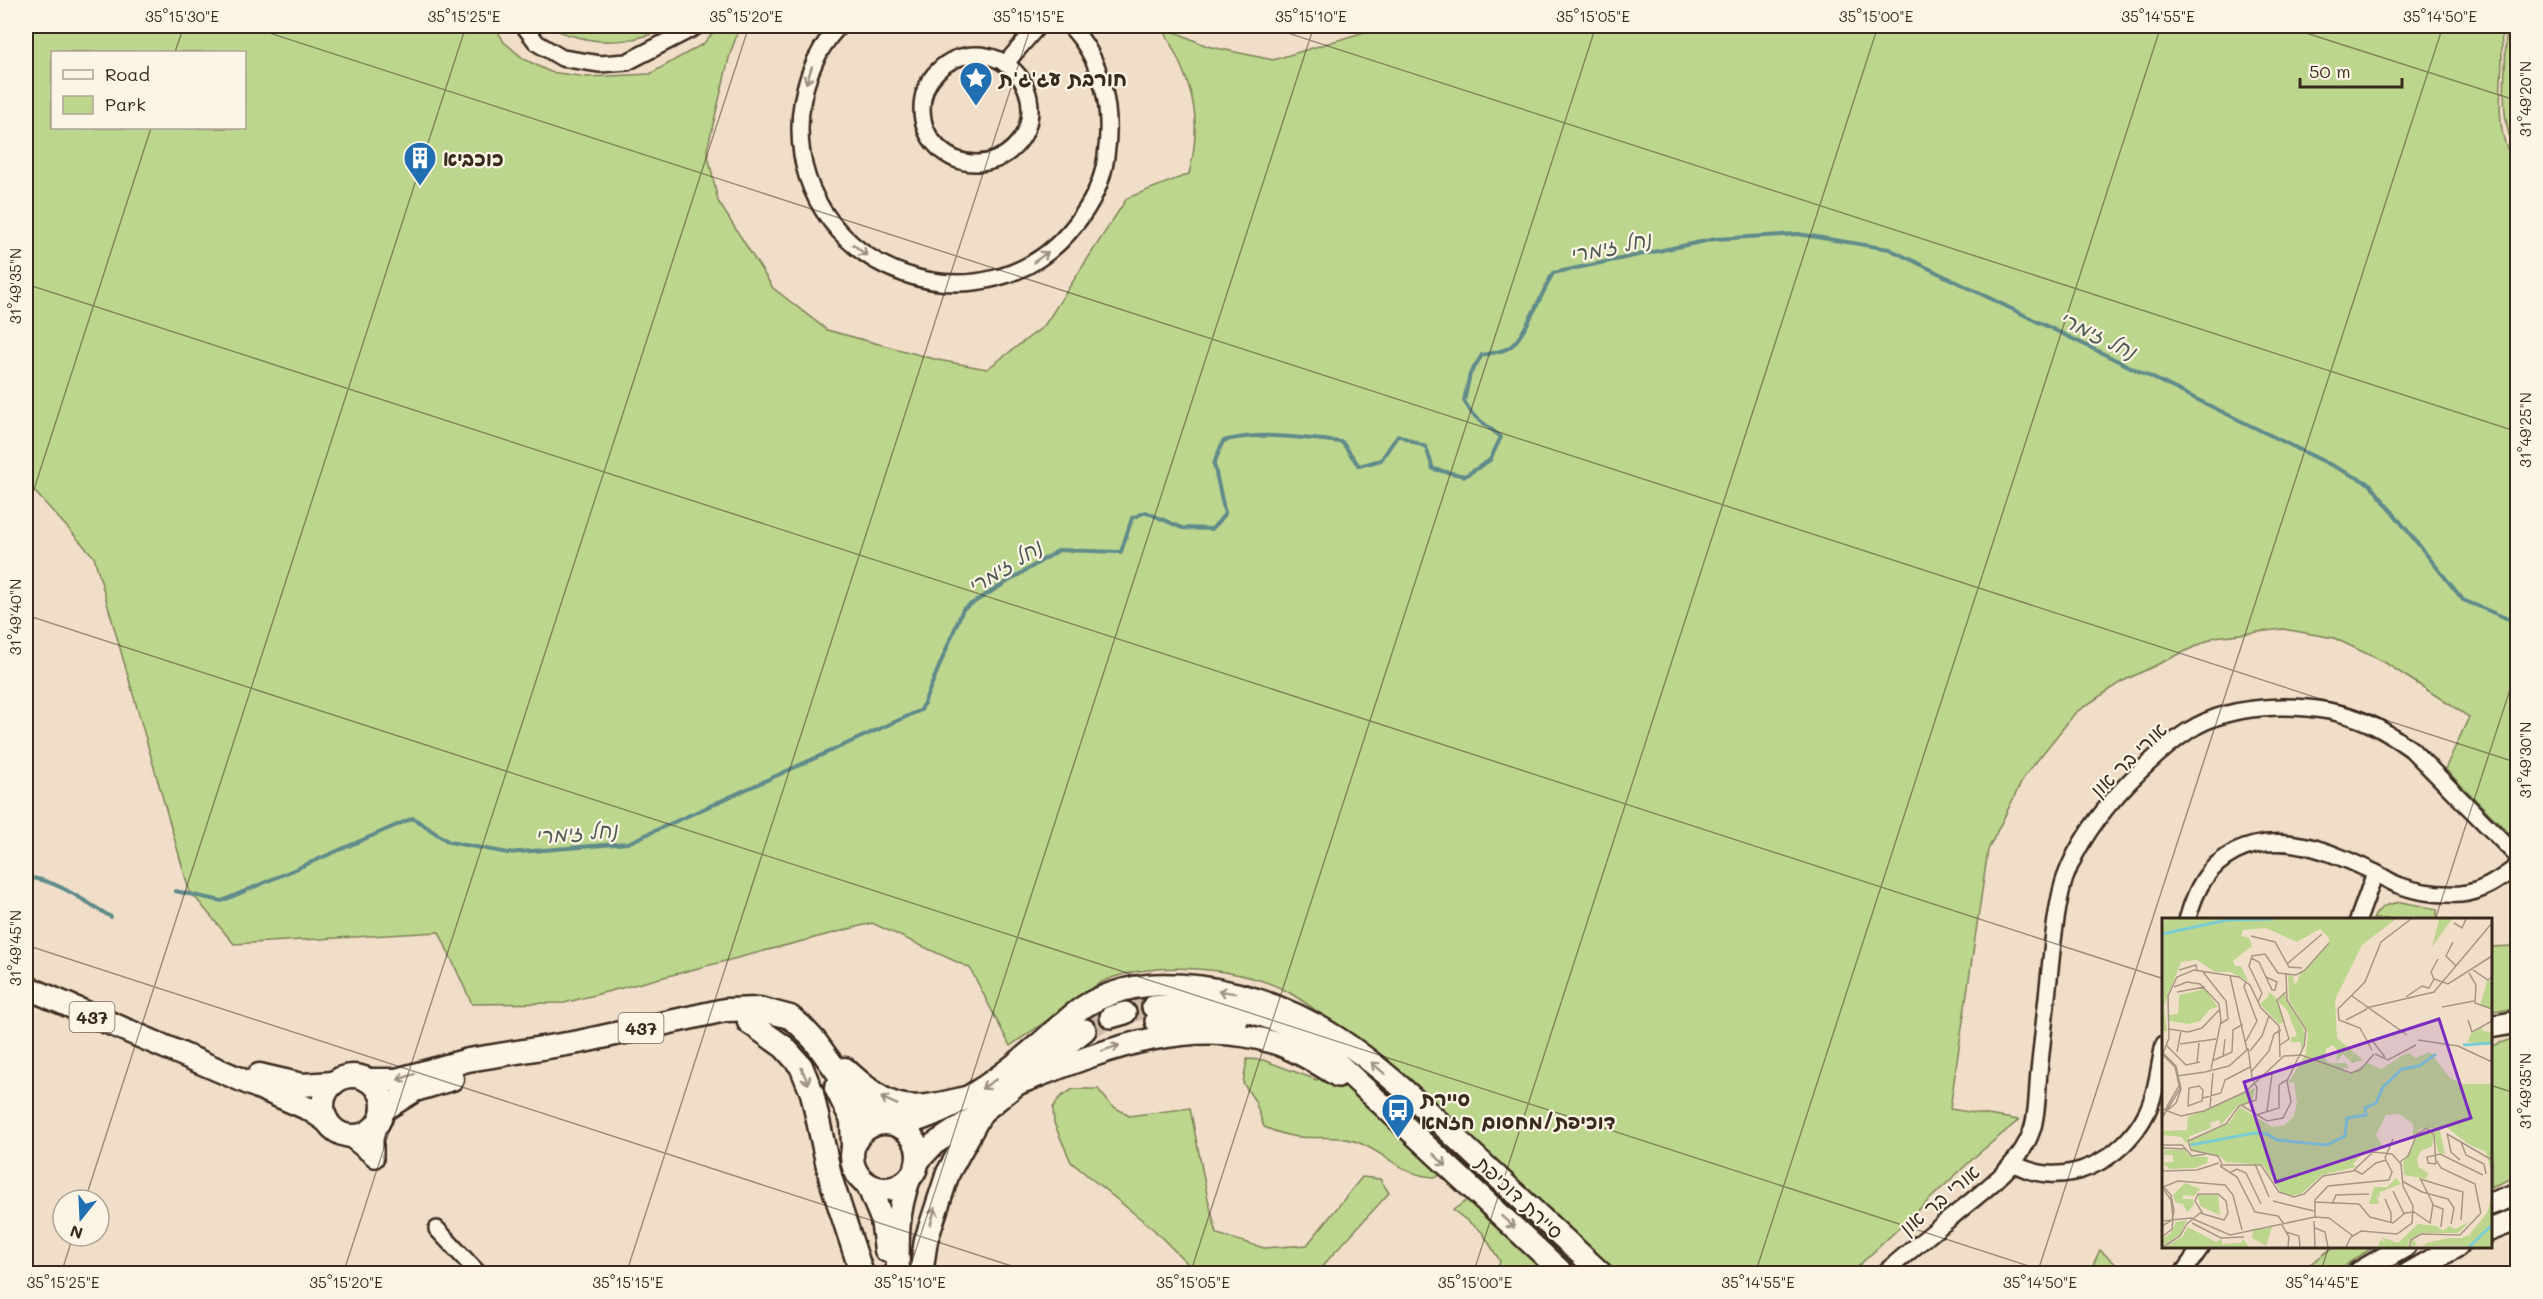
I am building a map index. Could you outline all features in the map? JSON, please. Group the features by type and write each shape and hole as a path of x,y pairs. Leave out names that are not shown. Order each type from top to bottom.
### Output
{"main road":[{"name":"סיירת דוכיפת","path":"973,1105 1008,1071 1074,1014 1096,1000 1124,989 1148,984 1173,984 1245,995 1305,1018 1356,1049 1602,1274"},
{"name":"437","path":"26,987 309,1109 327,1122"},
{"name":"437","path":"367,1080 396,1080 468,1060 579,1042 744,1008 760,1009 790,1017 815,1041 856,1099 872,1114 893,1125"},
{"name":"סיירת דוכיפת","path":"1154,1014 1220,1020 1264,1029 1306,1047 1352,1076 1564,1274"},
{"name":"437","path":"382,1115 406,1095 437,1083 582,1056 730,1022 749,1022 762,1023 789,1033 821,1065 852,1120 853,1146"},
{"path":"749,1022 784,1047 801,1066 812,1093 831,1180 862,1274"},
{"path":"2492,1027 2517,1022"},
{"path":"1024,1079 1072,1039 1087,1035"},
{"path":"973,1105 934,1143 900,1186 879,1189 868,1185 854,1168 853,1146 867,1128 878,1124 893,1125 920,1121 973,1105 1024,1079 1129,1043 1161,1037 1239,1036 1278,1044 1317,1063 1374,1098"},
{"path":"815,1041 858,1081 881,1098 899,1106 916,1109 973,1105"},
{"name":"437","path":"160,1045 282,1082 318,1086 334,1083"},
{"path":"350,1077 367,1080 380,1093 382,1115 365,1134 346,1136 327,1122 324,1101 334,1083 350,1077"},
{"path":"921,1274 926,1240 973,1105"},
{"path":"893,1125 911,1136 916,1143 914,1170 903,1196 897,1226 898,1274"},
{"path":"868,1185 882,1219 886,1244 886,1274"},
{"path":"2492,1203 2517,1194"},
{"path":"2492,1229 2517,1219"},
{"path":"2357,1274 2402,1248"},
{"path":"2407,1248 2416,1267 2453,1248"}],"street":[{"path":"524,26 537,43 562,58 600,64 627,62 697,26"},
{"path":"839,26 813,65 804,90 800,112 800,145 804,169 819,205 839,233 871,259 902,275 929,282 969,283 1002,276 1035,262 1063,240 1089,207 1104,170 1110,130 1106,95 1093,59 1070,26"},
{"path":"1005,64 1038,26"},
{"path":"980,55 1005,64 1023,82 1027,92 1030,112 1025,131 1018,144 1000,158 988,162 963,162 948,155 936,145 924,123 923,97 928,84 943,67 963,57 980,55"},
{"name":"אורי בר און","path":"1883,1274 2013,1163 2032,1130 2054,934 2064,879 2076,852 2110,801 2145,766 2189,730 2212,719 2241,710 2276,707 2309,708 2366,722 2411,749 2517,857"},
{"path":"2188,918 2199,883 2210,869 2242,848 2259,844 2284,842 2305,845 2375,873 2397,885 2418,890 2462,894 2478,890 2498,880 2517,866"},
{"path":"2359,918 2375,873"},
{"path":"2013,1163 2026,1171 2056,1175 2079,1172 2100,1163 2120,1149 2147,1112 2155,1090 2162,1050"},
{"path":"437,1228 479,1274"},
{"path":"2182,1274 2201,1248"}],"green space":[{"path":"26,26 495,26 504,42 524,59 550,72 587,77 650,74 703,44 719,26 740,26 730,54 707,150 718,201 773,288 827,330 938,360 987,369 1044,326 1127,198 1189,174 1194,152 1195,132 1192,97 1180,63 1162,26 1207,46 1273,60 1384,26 2500,26 2502,132 2506,146 2518,167 2517,841 2445,769 2469,717 2384,662 2334,638 2283,629 2215,637 2123,681 2076,712 2024,777 1988,850 1950,1109 2019,1120 1978,1154 1851,1273 1497,1273 1500,1261 1482,1232 1453,1210 1469,1199 1441,1173 1437,1177 1413,1173 1365,1145 1347,1139 1306,1138 1281,1134 1264,1127 1255,1101 1243,1083 1247,1059 1263,1060 1317,1080 1345,1035 1305,1002 1271,984 1249,977 1224,972 1172,968 1124,974 1096,985 1010,1046 970,968 872,923 564,1003 472,1004 439,932 234,944 189,890 94,557 26,482"},
{"path":"552,26 672,26 637,38 602,41 560,32"},
{"path":"2505,26 2517,26 2517,154 2506,123"},
{"path":"2401,902 2437,909 2437,918 2374,918 2384,906"},
{"path":"2514,946 2517,950 2517,1009 2492,1011 2492,947"},
{"path":"2517,1037 2517,1176 2492,1187 2492,1046"},
{"path":"1073,1089 1098,1089 1111,1105 1129,1116 1190,1108 1217,1234 1264,1248 1307,1245 1362,1177 1380,1179 1389,1193 1316,1273 1197,1273 1152,1228 1071,1162 1054,1123 1053,1108 1059,1098"},
{"path":"2332,1248 2372,1248 2333,1273 2298,1273"},
{"path":"2100,1250 2126,1273 2089,1273"}],"waterway":[{"name":"נחל זימרי","path":"175,891 222,901 413,818 449,842 508,853 628,843 921,710 963,609 1059,550 1121,552 1132,518 1146,512 1182,528 1212,529 1225,514 1214,464 1223,441 1268,436 1342,442 1359,466 1381,460 1398,435 1426,447 1433,469 1465,476 1490,460 1501,437 1473,415 1464,401 1470,374 1482,355 1504,350 1515,342 1527,324 1553,273 1715,239 1798,234 1889,249 2370,484 2463,600 2518,623"},
{"name":"נחל זימרי","path":"26,878 47,881 58,886 111,917"}],"tunnel":[{"path":"1125,1013 1153,1007"},
{"path":"1085,1030 1111,1017"}],"place":[{"name":"חורבת עג'ג'ת","path":"976,107"},
{"name":"כוכביא","path":"420,187"},
{"name":"סיירת דוכיפת/מחסום חזמא","path":"1398,1139"}]}
